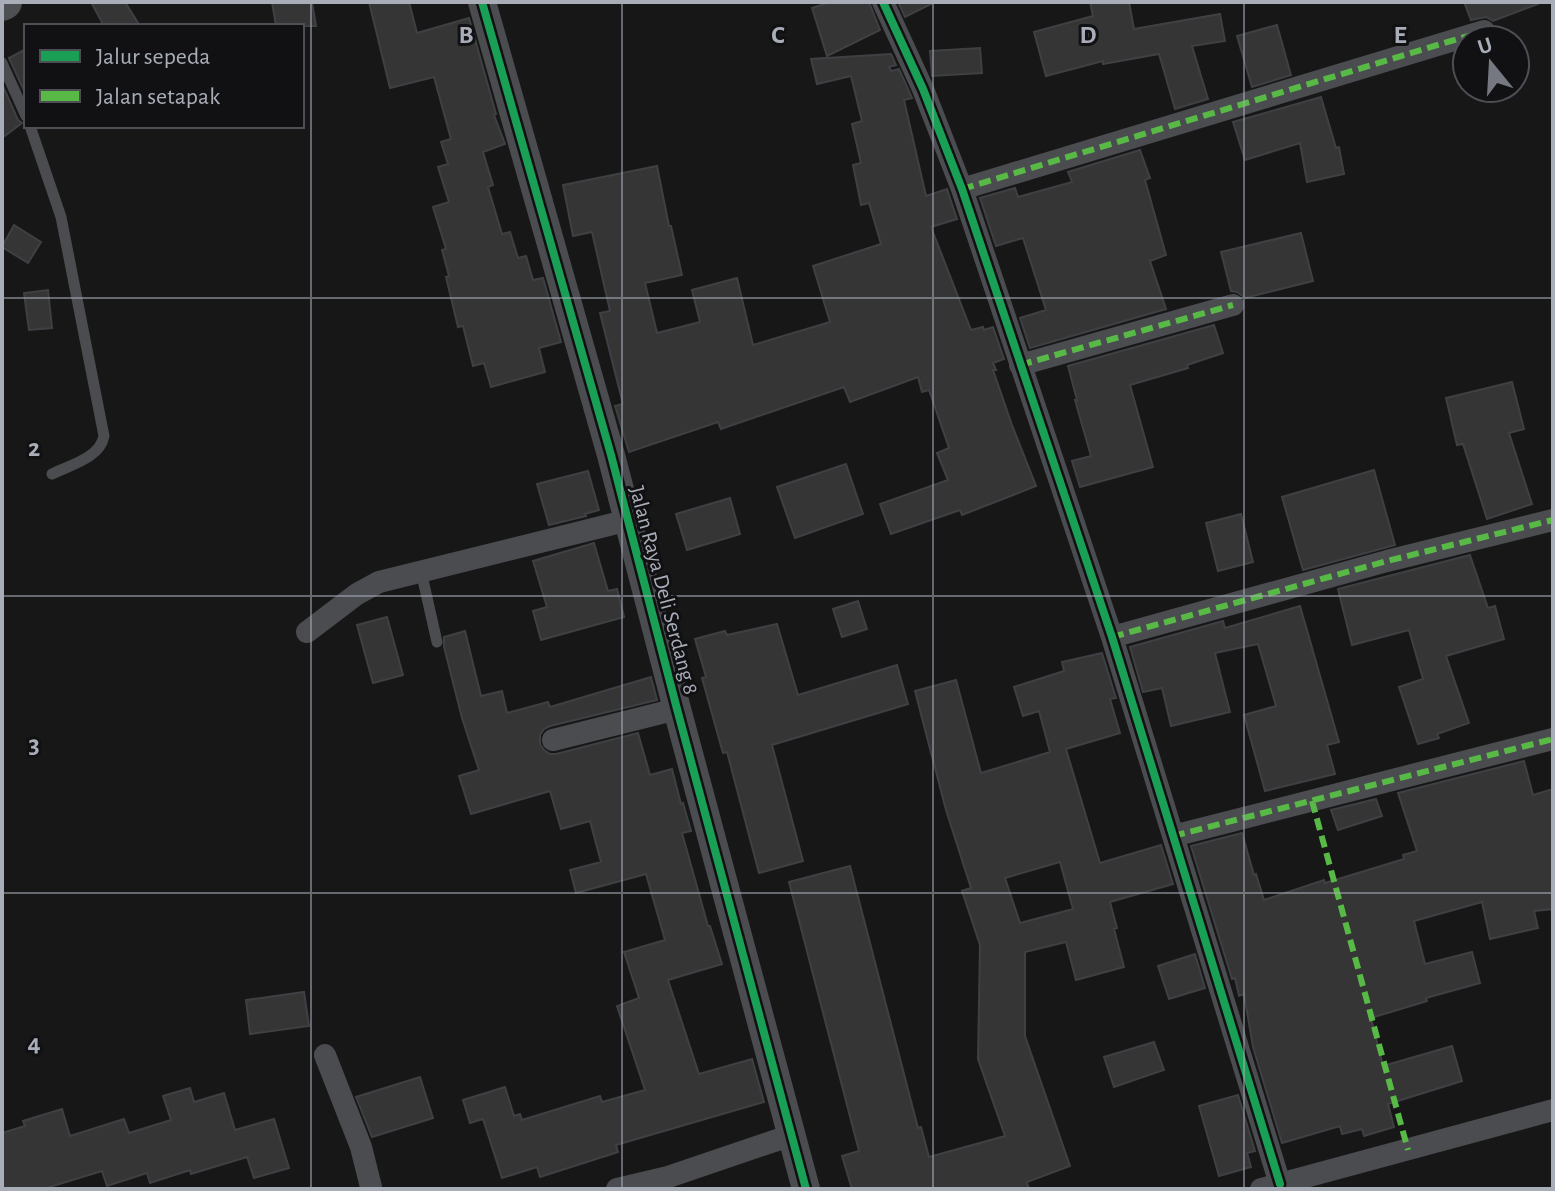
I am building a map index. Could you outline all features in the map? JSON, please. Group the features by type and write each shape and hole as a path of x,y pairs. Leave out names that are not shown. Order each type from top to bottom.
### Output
{"street":[{"name":"Jalan Raya Deli Serdang 8","path":"482,2 629,520 806,1189"},
{"path":"883,2 923,89 962,189 1112,637 1173,836 1271,1187 1553,1110"},
{"path":"962,189 1451,41"},
{"path":"1020,365 1233,305"},
{"path":"307,632 357,594 379,582 629,520"},
{"path":"1112,637 1387,561 1553,520"},
{"path":"553,740 677,709"},
{"path":"1173,836 1553,739"},
{"path":"325,1055 361,1147 371,1188"},
{"path":"617,1189 668,1177 792,1135"}],"lane":[{"path":"2,63 24,112"},
{"path":"31,128 61,217 104,436 102,446 95,453 52,474"},
{"path":"421,571 437,642"}],"building":[{"path":"91,2 125,2 139,24 103,24"},
{"path":"272,2 312,2 316,26 276,24"},
{"path":"369,2 409,2 417,33 469,18 494,115 505,144 483,152 493,185 488,187 502,234 510,232 518,258 526,256 533,280 543,278 561,342 539,348 545,372 491,387 484,363 473,366 463,326 458,327 446,277 449,276 442,250 446,249 433,207 449,202 438,167 448,164 441,142 451,139 434,77 390,88"},
{"path":"831,2 869,2 880,30 827,56 812,8"},
{"path":"898,2 935,2 905,17"},
{"path":"1090,2 1129,2 1134,29 1220,14 1225,41 1192,46 1208,99 1175,109 1159,54 1103,64 1103,61 1046,76 1034,32 1093,16"},
{"path":"1464,2 1538,4 1493,21 1486,17 1471,20"},
{"path":"1277,25 1291,75 1252,87 1237,36"},
{"path":"980,48 982,73 932,76 930,51"},
{"path":"24,50 24,91 9,58"},
{"path":"891,54 896,65 889,67 891,71 899,69 912,98 904,100 926,196 947,189 957,219 931,227 971,330 993,327 1004,359 993,363 996,370 993,370 1036,486 962,515 960,510 891,534 880,504 948,480 937,453 949,448 929,390 922,392 918,377 850,402 844,387 721,429 718,422 629,452 615,406 623,404 600,313 610,311 592,232 573,236 563,185 657,166 682,275 645,283 657,333 700,322 692,290 737,278 753,345 830,322 813,266 881,244 869,203 861,205 853,165 861,163 852,124 862,121 851,76 817,84 811,59"},
{"path":"2,84 22,123 2,138"},
{"path":"1321,97 1336,148 1339,147 1344,174 1307,182 1300,143 1245,160 1233,122"},
{"path":"1140,150 1150,178 1145,180 1166,255 1150,261 1166,309 1030,348 1020,318 1046,310 1023,238 996,246 980,198 1015,188 1018,197 1072,182 1068,172"},
{"path":"14,225 41,242 28,263 2,247"},
{"path":"1301,233 1313,281 1245,298 1231,291 1221,252"},
{"path":"48,290 52,328 29,330 24,293"},
{"path":"1214,325 1223,353 1187,365 1188,368 1130,385 1153,467 1080,487 1072,461 1091,456 1068,366"},
{"path":"1512,382 1524,429 1509,433 1532,504 1487,519 1463,444 1457,445 1446,398"},
{"path":"846,464 863,514 795,538 777,487"},
{"path":"1374,470 1395,545 1303,570 1282,497"},
{"path":"588,471 599,510 549,525 537,484"},
{"path":"730,498 740,534 687,550 676,514"},
{"path":"1241,514 1253,562 1218,571 1206,523"},
{"path":"594,543 608,591 617,589 624,617 541,640 533,611 547,607 533,561"},
{"path":"1470,555 1488,608 1495,606 1504,639 1446,656 1469,723 1437,734 1439,738 1418,744 1399,687 1423,679 1409,630 1352,645 1338,589"},
{"path":"858,601 867,629 842,637 833,609"},
{"path":"1300,606 1339,742 1327,745 1335,774 1265,791 1244,715 1276,706 1258,644 1215,653 1230,712 1171,726 1162,688 1143,692 1130,647 1223,621 1225,628"},
{"path":"387,617 403,675 373,683 357,625"},
{"path":"777,624 798,695 897,665 908,704 772,745 803,861 759,873 727,752 723,753 702,678 706,677 695,639 725,631 727,635"},
{"path":"465,631 481,696 502,691 507,713 548,702 550,707 651,677 657,700 550,726 540,735 540,744 550,754 556,754 638,733 650,775 672,769 691,831 682,833 722,964 668,980 699,1074 752,1059 764,1102 616,1145 618,1152 540,1177 537,1167 502,1178 483,1119 470,1123 463,1100 505,1087 514,1116 520,1114 522,1120 600,1096 602,1102 645,1090 617,1006 639,998 624,952 665,940 646,874 576,893 570,870 601,862 590,821 561,829 550,791 471,814 459,776 479,770 444,647 444,637"},
{"path":"1102,653 1116,698 1110,699 1120,733 1066,749 1100,863 1161,845 1173,884 1110,902 1124,967 1076,980 1066,942 1025,952 1025,1036 1070,1166 1027,1182 1029,1189 852,1189 842,1156 859,1151 789,882 850,866 918,1128 921,1127 929,1157 1005,1136 978,1059 980,945 962,891 971,888 946,810 915,691 956,680 981,773 1050,752 1039,711 1023,716 1014,687 1064,671 1062,662","holes":["1060,862 1073,909 1020,923 1005,878"]},
{"path":"1524,761 1533,795 1553,789 1553,909 1534,911 1538,928 1490,939 1482,902 1414,921 1425,964 1472,952 1480,983 1371,1018 1383,1066 1452,1046 1462,1081 1388,1104 1394,1127 1364,1136 1362,1129 1342,1134 1340,1126 1282,1143 1253,1047 1244,994 1239,996 1235,978 1232,979 1191,846 1242,833 1264,900 1404,859 1403,855 1417,851 1398,793"},
{"path":"1376,799 1382,816 1338,830 1331,810"},
{"path":"1195,954 1205,988 1169,999 1158,966"},
{"path":"304,992 309,1026 250,1034 246,1000"},
{"path":"1154,1042 1164,1070 1114,1087 1104,1057"},
{"path":"420,1077 433,1118 372,1137 356,1097"},
{"path":"190,1088 194,1102 224,1093 235,1130 274,1119 289,1168 254,1178 247,1157 150,1183 147,1173 107,1186 102,1171 43,1189 2,1189 2,1133 25,1126 23,1121 62,1109 70,1136 124,1119 129,1133 171,1120 163,1096"},
{"path":"1238,1095 1255,1151 1247,1153 1251,1167 1219,1176 1199,1106"}],"marked path":[{"path":"962,189 1451,41"},
{"path":"1020,365 1233,305"},
{"path":"1112,637 1387,561 1553,520"},
{"path":"1173,836 1553,739"},
{"path":"1312,801 1408,1150"}],"cycle path":[{"path":"482,2 611,455 806,1189"},
{"path":"883,2 923,89 962,189 1112,637 1280,1184"}]}
